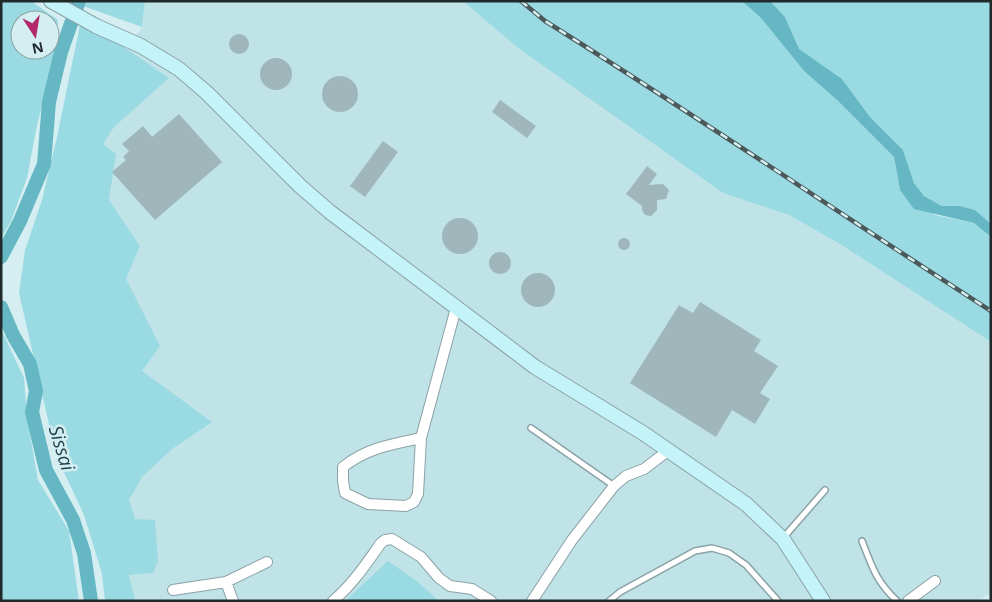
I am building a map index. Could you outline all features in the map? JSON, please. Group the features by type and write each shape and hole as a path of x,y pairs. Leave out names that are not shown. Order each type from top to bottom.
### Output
{"street":[{"path":"54,3 96,26 140,46 179,69 206,93 300,186 330,212 535,367 669,450 746,504 783,539 823,601"},
{"path":"421,438 379,447 356,457 343,467 342,481 345,493 368,504 406,506 414,502 418,494 421,438 456,308"},
{"path":"532,601 559,558 614,486 626,476 644,469 669,450"},
{"path":"334,601 360,574 380,544 385,540 392,539 421,558 439,578 450,586 472,589 491,601"},
{"path":"173,590 226,582 267,562"},
{"path":"908,601 935,581"},
{"path":"226,582 233,601"}],"lane":[{"path":"531,428 614,486"},
{"path":"783,539 825,490"},
{"path":"862,541 883,588 897,601"},
{"path":"609,601 620,592 695,551 712,548 728,553 746,565 778,601"}],"shaded area":[{"path":"1,1 31,1 44,10 10,10 10,60 53,60 27,178 11,221 1,238"},
{"path":"87,1 145,1 142,27 83,6"},
{"path":"145,1 463,1 518,48 723,193 789,215 840,244 991,342 991,593 977,601 113,601 79,114 142,27"},
{"path":"463,1 742,1 761,18 804,71 837,100 894,157 900,190 935,215 974,223 991,237 991,342 840,244 789,215 723,193 518,48"},
{"path":"742,1 770,1 785,17 799,49 842,79 870,117 903,150 914,183 924,196 942,206 960,206 975,210 991,224 991,237 974,223 914,209 900,190 894,157 837,100 804,71 761,18"},
{"path":"770,1 991,1 991,224 975,210 960,206 942,206 924,196 914,183 903,150 870,117 842,79 799,50 785,17"},
{"path":"80,25 122,46 169,78 114,127 103,144 116,154 109,200 140,246 126,279 160,346 142,371 212,422 172,449 142,477 129,500 135,519 155,520 158,561 153,573 129,575 135,601 105,601 102,574 84,515 56,455 19,293 25,250 42,200"},
{"path":"1,329 24,378 27,418 38,480 69,531 79,601 1,601"},
{"path":"388,561 418,582 439,601 345,601"}],"building":[{"path":"239,34 246,37 249,44 246,51 239,54 232,51 229,44 232,37"},
{"path":"276,58 282,59 287,63 291,68 291,80 287,85 282,89 276,90 270,89 265,85 261,80 260,74 261,68 265,63 270,59"},
{"path":"340,76 352,82 358,94 352,106 340,112 328,106 322,94 328,82"},
{"path":"500,100 536,126 527,138 492,112"},
{"path":"179,114 222,162 155,220 112,172 126,160 123,157 129,151 122,144 143,126 152,137"},
{"path":"383,141 398,152 365,197 350,186"},
{"path":"647,166 657,174 649,185 663,184 669,190 666,199 657,200 657,210 651,216 645,215 642,206 626,194"},
{"path":"460,218 467,219 473,223 477,229 477,243 473,249 467,253 460,254 453,253 447,249 443,243 442,236 443,229 447,223 453,219"},
{"path":"622,238 626,238 630,244 626,250 622,250 618,246 618,242"},
{"path":"500,252 508,255 511,263 508,271 500,274 492,271 489,263 492,255"},
{"path":"538,273 550,278 555,290 550,302 538,307 526,302 521,290 526,278"},
{"path":"700,302 761,340 754,351 778,366 760,393 770,399 755,424 732,410 716,437 630,383 679,305 693,313"}],"waterway":[{"name":"Sissai","path":"1,257 20,221 44,164 49,102 61,52 79,1"},
{"name":"Sissai","path":"1,307 13,335 30,364 36,391 32,412 46,470 73,520 84,553 91,601"}],"railway":[{"path":"521,1 545,21 657,92 991,311"}]}
